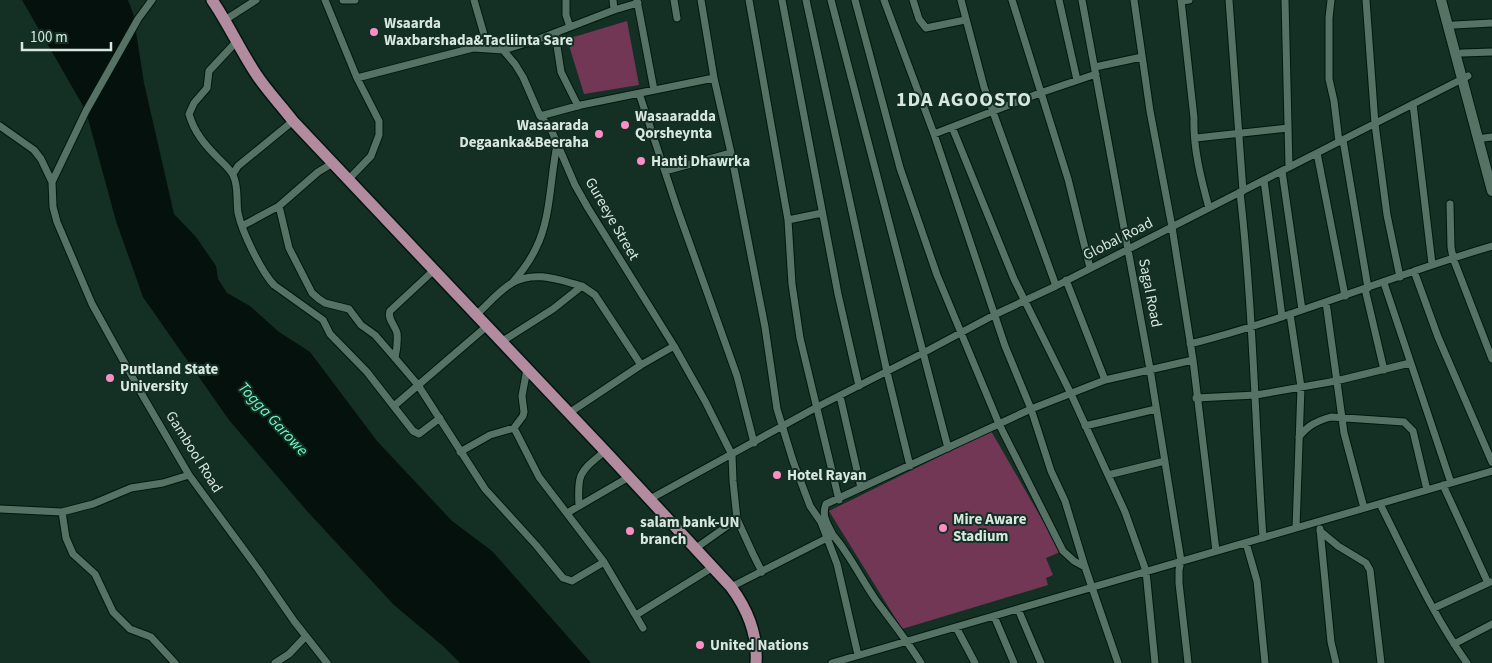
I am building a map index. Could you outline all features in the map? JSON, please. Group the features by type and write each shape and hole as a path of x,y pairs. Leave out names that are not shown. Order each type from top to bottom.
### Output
{"main road":[{"path":"212,0 257,76 293,121 500,342 528,368 731,587 746,610 752,625 755,639 756,663"},
{"path":"219,0 223,16"}],"street":[{"path":"52,182 86,110 138,19 152,0"},
{"path":"223,16 256,0"},
{"path":"326,0 356,78 380,121 380,135 372,156 348,180"},
{"path":"343,0 355,0"},
{"name":"Gureeye Street","path":"474,0 485,38 492,45 503,50 516,64 540,116 550,127 588,208 674,346 706,402 732,455"},
{"path":"566,0 566,15 570,27"},
{"path":"613,0 614,10"},
{"path":"674,0 677,18"},
{"path":"701,0 714,78 731,153 765,327 776,409 810,506 830,537 842,545 877,602 908,641 921,663"},
{"path":"749,0 788,220 792,284 800,338 838,500"},
{"path":"782,0 847,339 859,386"},
{"path":"806,0 887,372 910,466"},
{"path":"831,0 948,448"},
{"path":"855,0 900,168 937,275 962,332 976,372 999,424 1063,551 1074,561 1085,567"},
{"path":"884,0 934,134 994,315 1031,409 1051,471 1065,501 1085,567 1118,663"},
{"path":"913,0 919,19 926,28 965,20"},
{"path":"961,0 977,65 992,112 1056,286"},
{"path":"1012,0 1068,179 1090,268"},
{"path":"1059,0 1077,80"},
{"name":"Sagal Road","path":"1082,0 1150,369 1182,561 1179,570 1179,583 1188,663"},
{"path":"1134,0 1193,360 1196,398 1216,551"},
{"path":"1184,0 1200,172 1209,208"},
{"path":"1229,0 1256,395 1263,538"},
{"path":"1285,0 1289,167"},
{"path":"1331,0 1329,18 1329,80 1367,289 1384,370"},
{"path":"1366,0 1375,124 1387,215 1400,277"},
{"path":"1441,0 1465,78 1492,191"},
{"path":"1447,0 1462,53 1465,78 1488,137 1492,167"},
{"path":"356,78 474,48 503,50 638,2 654,90"},
{"path":"1454,25 1492,23"},
{"path":"555,33 561,72 578,106"},
{"path":"236,42 209,71 207,88 194,103 189,114 191,123 203,142 233,174 236,182 237,206 242,226 268,278 274,285 323,320 330,334 359,363 415,433 418,434 440,418"},
{"path":"1462,53 1492,52"},
{"path":"934,134 1077,80 1096,70 1142,57"},
{"path":"540,116 578,106 714,78"},
{"name":"Global Road","path":"650,500 817,407 923,354 994,315 1056,286 1465,78"},
{"path":"639,93 737,376 754,443"},
{"path":"1413,104 1432,264"},
{"path":"233,174 238,166 293,121"},
{"path":"0,126 34,150 41,159 52,182"},
{"path":"952,127 1014,278 1071,394 1124,512 1146,571 1155,663"},
{"path":"1196,138 1288,128"},
{"path":"476,315 512,284 536,248 542,230 557,145"},
{"path":"665,171 731,153"},
{"path":"1317,153 1345,296"},
{"path":"242,226 279,206 318,172 333,163"},
{"path":"1282,171 1302,310"},
{"path":"1264,180 1282,317"},
{"name":"Gambool Road","path":"52,182 52,201 57,222 92,304 139,390 189,475 327,663"},
{"path":"1450,204 1453,258 1492,359"},
{"path":"279,206 289,248 312,293 326,303 349,309 361,325 375,335 418,385 485,489 563,578 572,580 604,562"},
{"path":"788,220 822,212"},
{"path":"1190,344 1282,317 1384,283 1432,264 1492,246"},
{"path":"395,358 398,336 390,319 390,311 434,270"},
{"path":"1414,272 1438,337 1492,462"},
{"path":"512,284 523,279 546,277 582,286 595,294 641,365"},
{"path":"1066,280 1105,380"},
{"path":"1384,283 1451,483"},
{"path":"500,342 553,309 582,286"},
{"path":"1326,302 1344,433 1364,508"},
{"path":"1290,314 1301,387 1296,528"},
{"path":"394,406 487,326"},
{"path":"569,413 641,365 674,346"},
{"path":"858,655 837,564 824,518 823,511 826,504 1031,409 1105,380 1193,360"},
{"path":"1196,398 1256,395 1336,381 1410,364"},
{"path":"460,452 490,435 514,428 524,412 522,396 528,368"},
{"path":"840,396 861,488"},
{"path":"1085,426 1156,409"},
{"path":"1299,437 1308,426 1331,417 1404,422 1413,431 1427,490"},
{"path":"514,428 539,477 604,562 643,628"},
{"path":"579,506 577,485 579,476 584,469 605,451"},
{"path":"732,455 737,519 762,572"},
{"path":"1108,475 1164,461"},
{"path":"832,663 1492,471"},
{"path":"0,510 62,512 93,504 131,488 163,483 189,475"},
{"path":"566,513 629,477"},
{"path":"1434,608 1490,582 1443,485"},
{"path":"1380,504 1434,608 1467,663"},
{"path":"62,512 66,538 73,554 95,574 113,612 130,629 151,637 175,663"},
{"path":"696,548 737,519"},
{"path":"1318,522 1336,663"},
{"path":"1320,531 1338,546 1366,563 1370,570 1381,663"},
{"path":"731,587 830,537"},
{"path":"1246,542 1256,581 1265,663"},
{"path":"636,615 713,568"},
{"path":"1018,609 1041,663"},
{"path":"994,616 1014,663"},
{"path":"1454,644 1492,624"},
{"path":"956,627 975,663"},
{"path":"275,663 289,654 306,636"}],"shaded area":[{"path":"627,21 639,85 584,94 567,39"},
{"name":"Mire Aware Stadium","path":"991,431 1058,547 1060,552 1046,558 1053,575 1046,578 1048,585 902,629 829,511"}],"water":[{"name":"Togga Garowe","path":"22,0 128,0 133,13 144,83 174,214 196,237 216,266 218,279 227,293 250,306 279,332 310,352 377,441 452,521 492,551 591,663 460,663 443,646 394,605 307,511 229,420 143,297 116,221 86,111"}],"place":[{"name":"Wsaarda Waxbarshada&Tacliinta Sare","path":"374,32"},
{"name":"Wasaaradda Qorsheynta","path":"625,125"},
{"name":"Wasaarada Degaanka&Beeraha","path":"599,134"},
{"name":"Hanti Dhawrka","path":"641,161"},
{"name":"Puntland State University","path":"110,378"},
{"name":"Hotel Rayan","path":"777,475"},
{"name":"Mire Aware Stadium","path":"943,528"},
{"name":"salam bank-UN branch","path":"630,531"},
{"name":"United Nations","path":"700,645"}],"district":[{"name":"1DA AGOOSTO","path":"964,100"}]}
